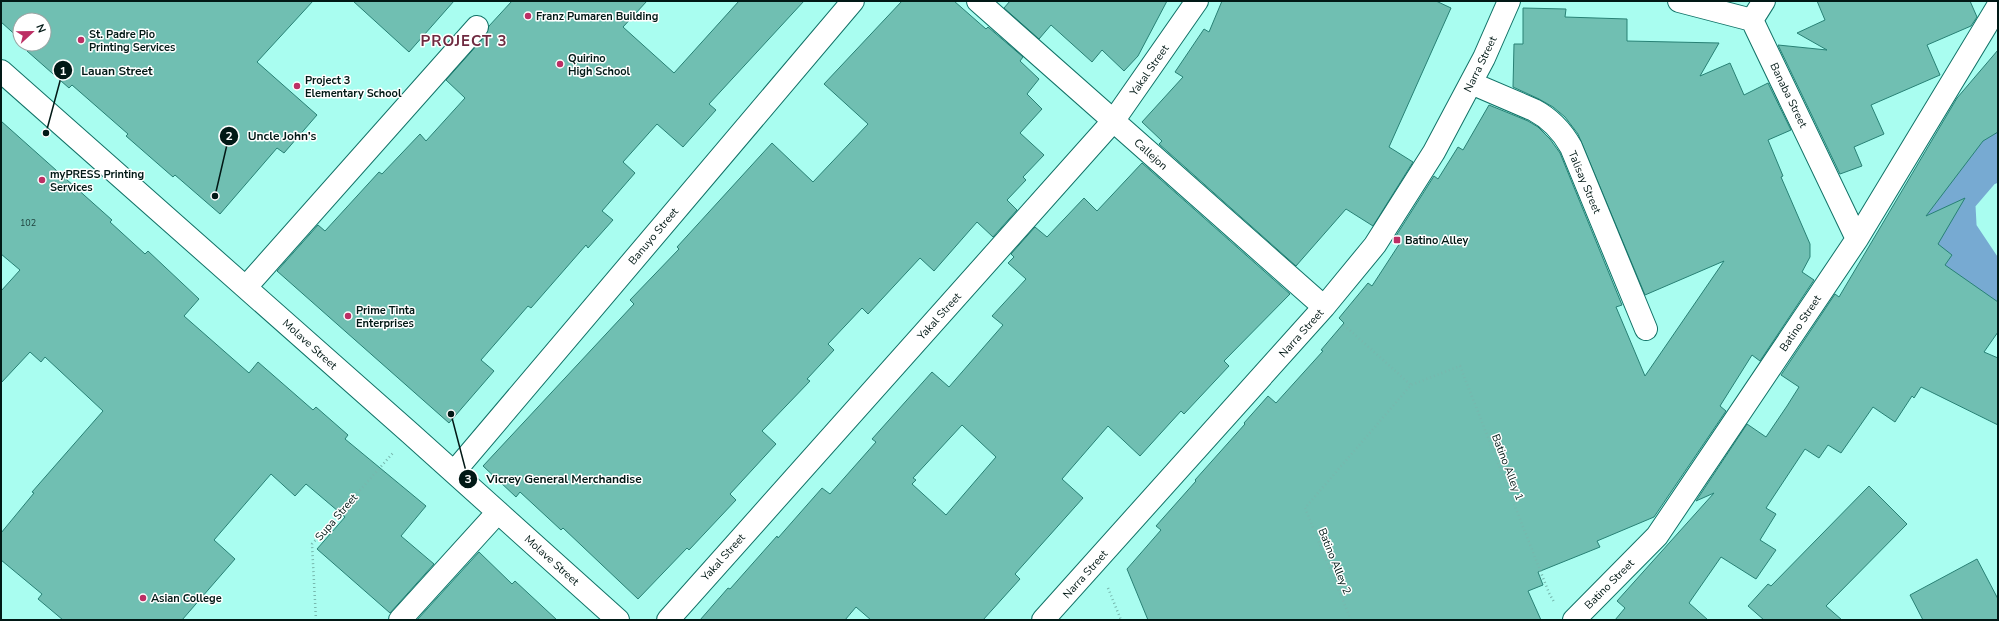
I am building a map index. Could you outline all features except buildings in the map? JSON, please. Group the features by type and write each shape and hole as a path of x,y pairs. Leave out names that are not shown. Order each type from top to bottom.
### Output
{"street":[{"name":"Banuyo Street","path":"454,472 853,1"},
{"name":"Callejon","path":"978,1 1324,307"},
{"name":"Yakal Street","path":"668,620 1114,120 1197,1"},
{"path":"1679,1 1752,20 1764,1"},
{"name":"Narra Street","path":"1043,620 1324,307 1375,245 1434,152 1484,58 1507,3"},
{"name":"Batino Street","path":"1574,620 1657,536 1858,239 1998,6"},
{"name":"Banaba Street","path":"1752,20 1858,239"},
{"path":"246,287 477,27"},
{"name":"Molave Street","path":"1,71 454,472 618,620"},
{"name":"Talisay Street","path":"1471,83 1534,110 1548,119 1563,132 1571,147 1646,329"},
{"path":"400,620 498,512"}],"path":[{"path":"1324,307 1411,385"},
{"name":"Batino Alley 1","path":"1411,385 1460,366 1549,593 1557,606"},
{"name":"Batino Alley 2","path":"1351,620 1305,508 1411,385"},
{"name":"Supa Street","path":"316,620 312,544 410,433"},
{"path":"1096,562 1121,620"}],"waterway":[{"path":"1998,153 1978,162 1948,197 1950,234 1998,306"}],"place":[{"name":"Franz Pumaren Building","path":"528,16"},
{"name":"St. Padre Pio Printing Services","path":"81,40"},
{"name":"Quirino High School","path":"560,64"},
{"name":"Project 3 Elementary School","path":"297,86"},
{"name":"Lauan Street","path":"46,133"},
{"name":"myPRESS Printing Services","path":"42,180"},
{"name":"Uncle John’s","path":"215,196"},
{"name":"Batino Alley","path":"1397,240"},
{"name":"Prime Tinta Enterprises","path":"348,316"},
{"name":"Vicrey General Merchandise","path":"451,414"},
{"name":"Asian College","path":"143,598"}],"district":[{"name":"PROJECT 3","path":"464,41"}]}
